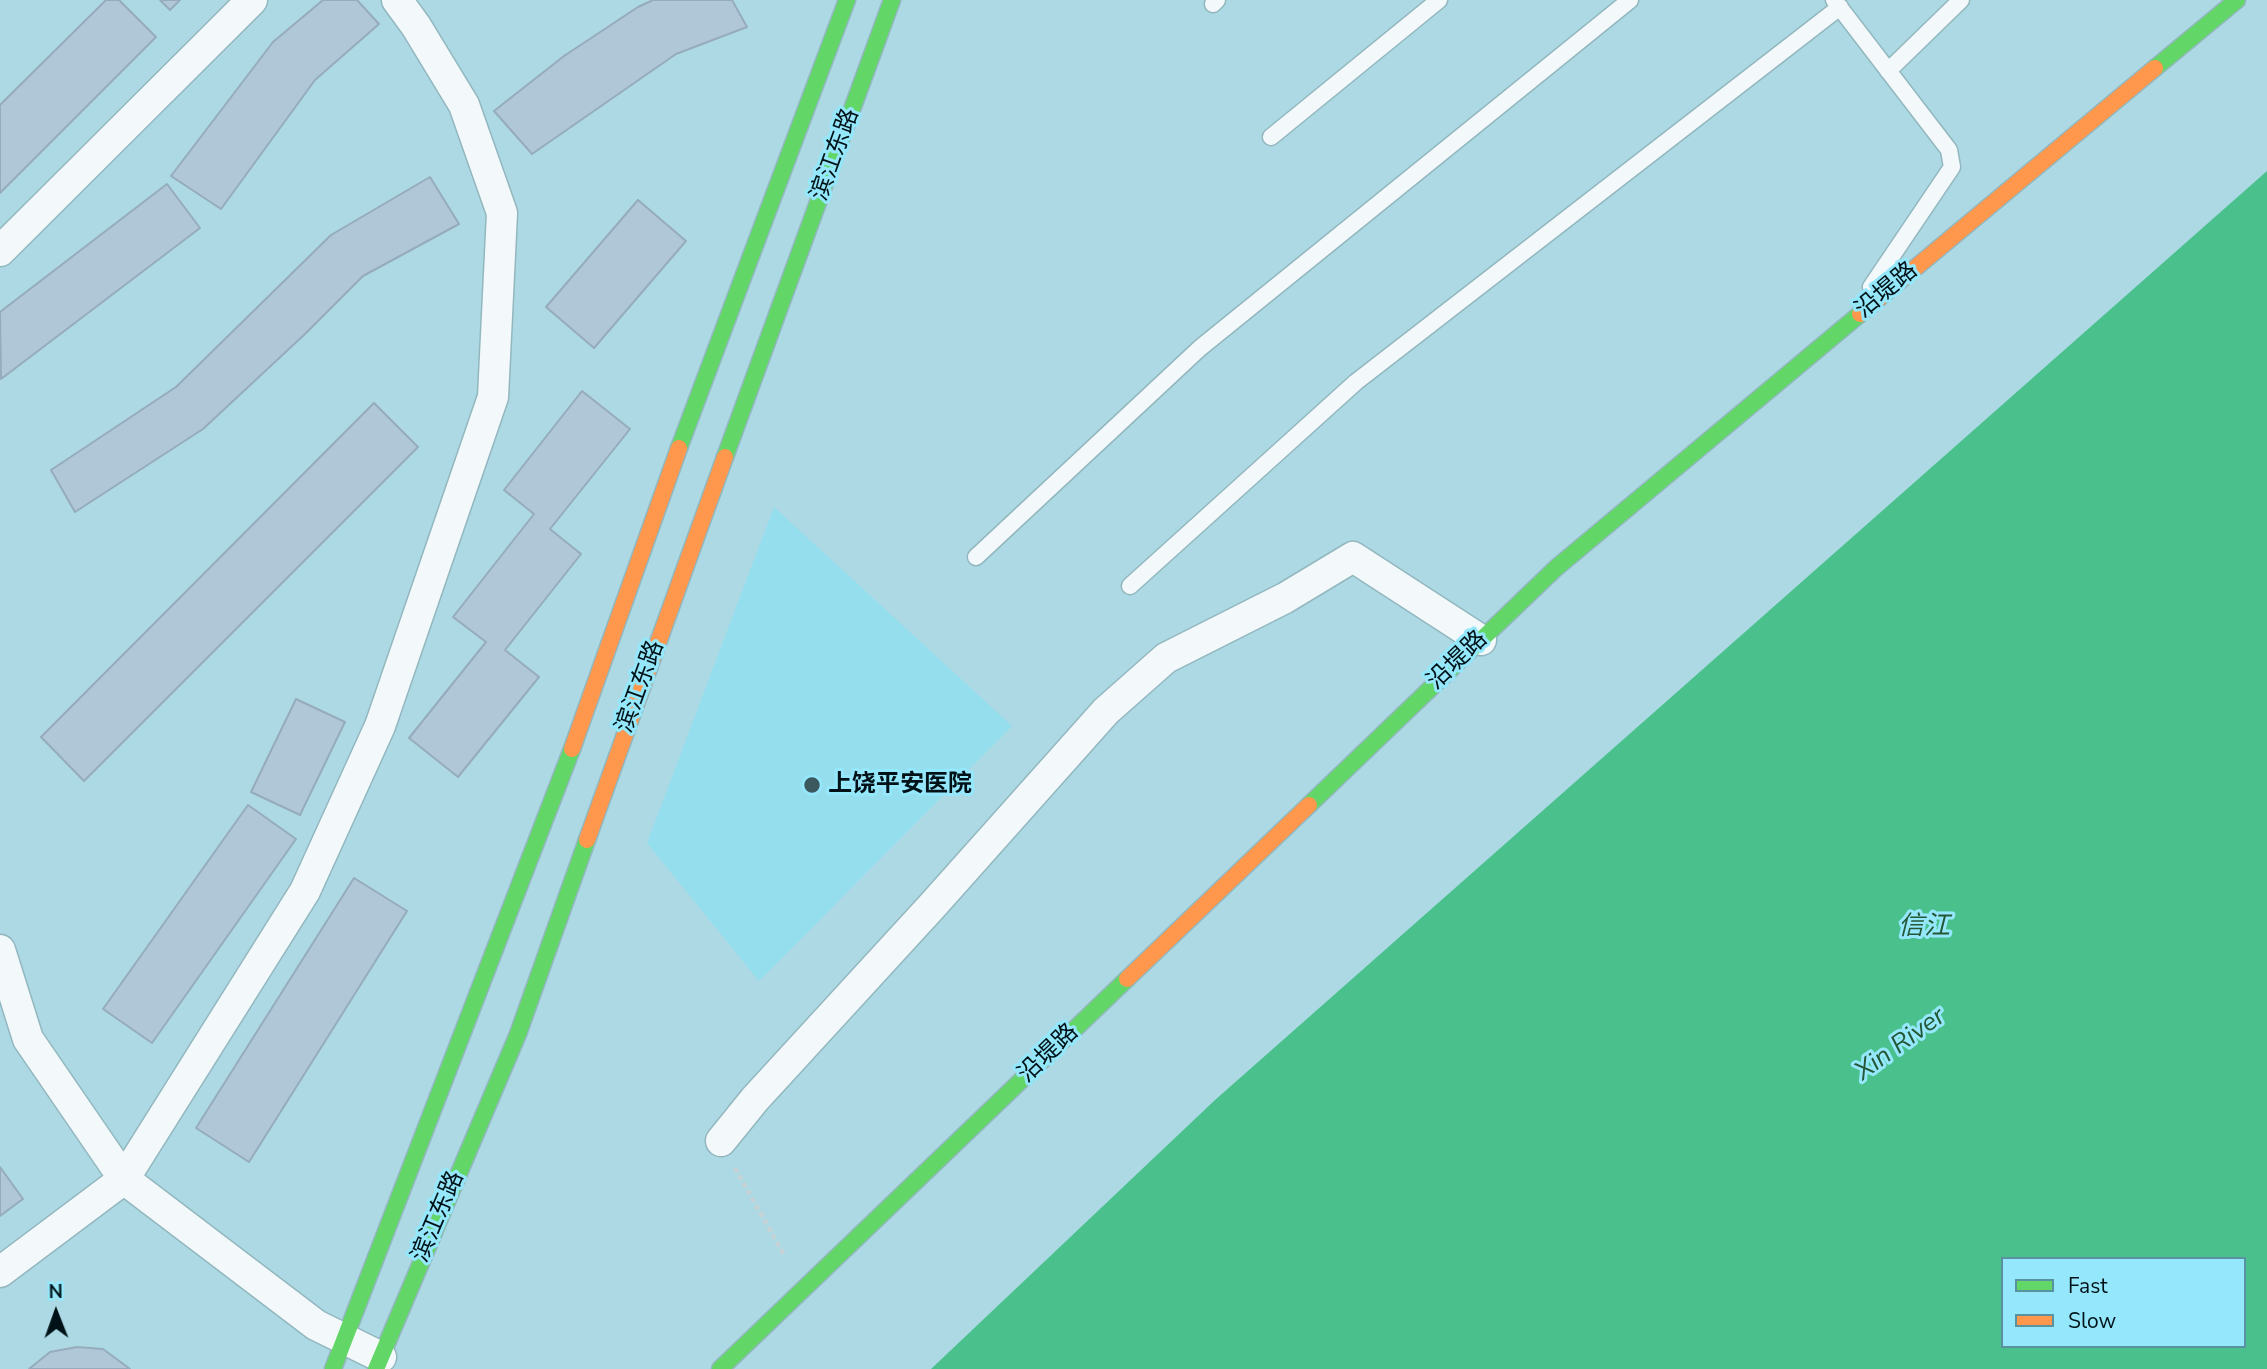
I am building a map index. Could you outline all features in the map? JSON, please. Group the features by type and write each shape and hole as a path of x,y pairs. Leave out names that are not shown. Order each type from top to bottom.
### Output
{"main road":[{"name":"滨江东路","path":"333,1369 551,807 661,496 847,0"},
{"name":"滨江东路","path":"379,1363 518,1034 637,698 892,0"},
{"name":"沿堤路","path":"720,1369 1556,568 2237,0"}],"street":[{"path":"0,251 252,0"},
{"path":"0,1272 124,1179 305,891 380,726 493,397 502,213 464,105 397,0"},
{"path":"720,1141 1106,711 1166,658 1285,598 1353,558 1481,639"},
{"path":"0,950 28,1039 124,1179 316,1325 345,1339 379,1363"}],"lane":[{"path":"1271,137 1439,0"},
{"path":"976,557 1200,348 1630,0"},
{"path":"1888,71 1961,0"},
{"path":"1130,586 1356,382 1837,4 1949,150 1952,167 1843,328"}],"path":[{"path":"720,1141 803,1289"}],"shaded area":[{"name":"上饶平安医院","path":"774,507 1012,726 759,981 647,843"}],"water":[{"name":"信江","path":"2267,171 2267,1369 931,1369 1215,1100"}],"building":[{"path":"106,0 119,0 156,37 0,193 0,105"},
{"path":"160,0 180,0 170,10"},
{"path":"323,0 357,0 379,24 315,80 221,209 171,176 273,42"},
{"path":"653,0 732,0 747,27 676,54 532,154 494,111 564,56"},
{"path":"430,177 459,224 363,276 203,429 75,512 51,470 176,387 331,235"},
{"path":"167,184 200,228 1,379 0,312"},
{"path":"638,200 686,241 594,348 546,307"},
{"path":"582,391 630,429 550,529 581,554 505,650 539,677 458,777 409,738 486,642 453,617 534,514 504,490"},
{"path":"374,403 418,447 84,781 41,737"},
{"path":"296,699 345,722 300,815 251,792"},
{"path":"248,805 296,839 152,1043 103,1009"},
{"path":"354,878 407,911 249,1162 196,1128"},
{"path":"0,1167 23,1199 0,1216"},
{"path":"77,1347 103,1349 130,1369 29,1369 50,1352"}],"traffic: fast":[{"path":"679,448 847,0"},
{"path":"725,457 892,0"},
{"path":"2155,68 2237,0"},
{"path":"1309,805 1556,568 1860,314"},
{"path":"333,1369 572,749"},
{"path":"376,1369 518,1034 587,840"},
{"path":"720,1369 1127,979"}],"traffic: slow":[{"path":"1860,314 2155,68"},
{"path":"572,749 679,448"},
{"path":"587,840 725,457"},
{"path":"1127,979 1309,805"}],"place":[{"name":"上饶平安医院","path":"812,785"}],"water label":[{"name":"Xin River","path":"1901,1045"}]}
